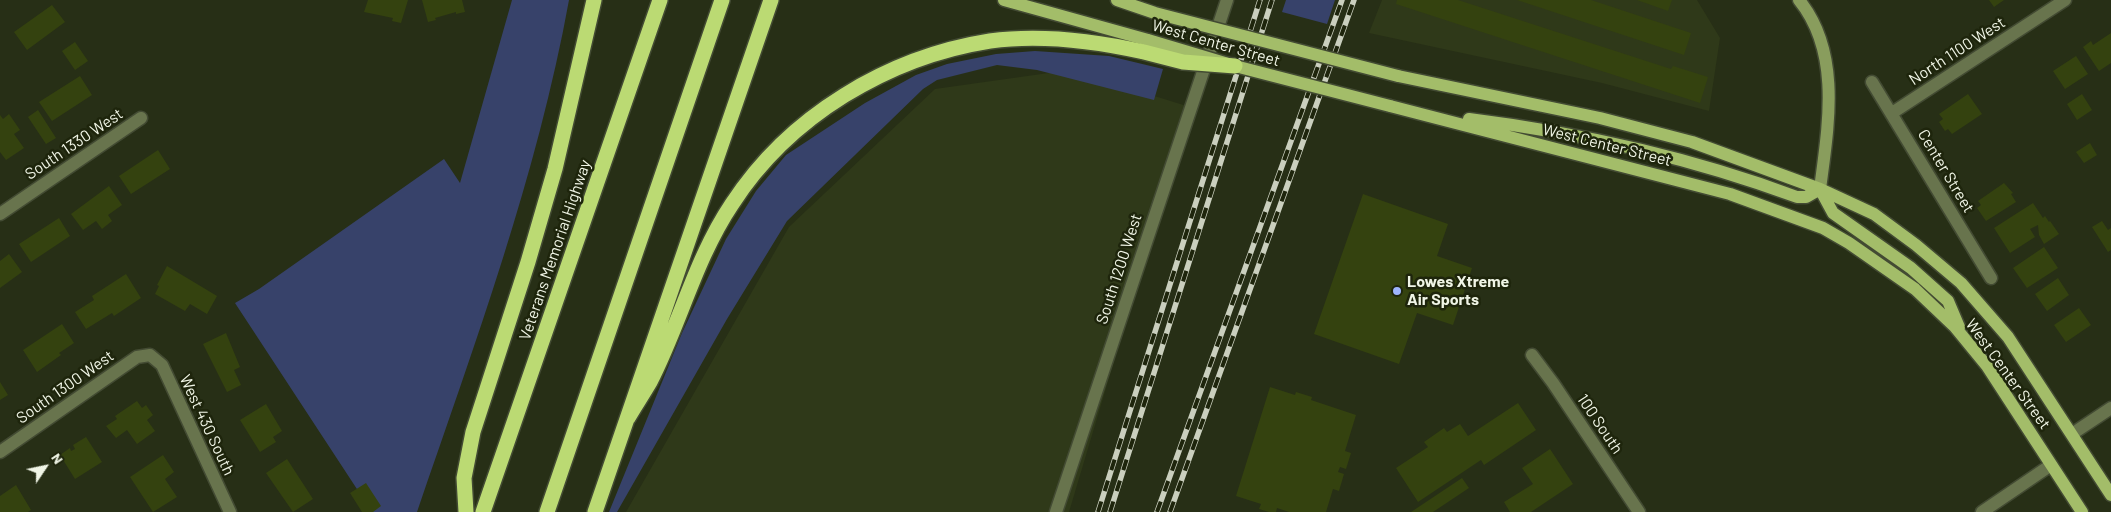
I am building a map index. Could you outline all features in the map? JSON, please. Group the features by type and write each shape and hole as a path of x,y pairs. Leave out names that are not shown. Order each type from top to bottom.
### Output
{"highway":[{"path":"466,512 464,478 473,432 528,262 555,169 594,0"},
{"name":"Veterans Memorial Highway","path":"483,512 660,0"},
{"path":"547,512 722,0"},
{"path":"595,512 771,0"},
{"path":"628,418 650,382 698,266 732,204 753,175 804,124 833,103 888,71 918,59 992,41 1054,39 1146,46 1183,62 1235,66"}],"main road":[{"name":"West Center Street","path":"1004,0 1146,46"},
{"name":"West Center Street","path":"1117,0 1155,13 1398,76 1600,118 1692,142 1820,189 1874,214 1916,244 1961,282 2008,337 2111,495"},
{"name":"West Center Street","path":"1235,66 1730,194 1823,228 1849,242 1915,289 1963,336 1987,366 2082,512"},
{"path":"1417,113 1534,127 1585,137 1743,177 1797,197 1814,194 1820,189 1832,213 1911,268 1948,301 1963,336"}],"street":[{"name":"South 1200 West","path":"1056,512 1227,0"},
{"path":"1799,0 1818,31 1824,59 1830,108 1820,189"},
{"name":"North 1100 West","path":"1892,113 2065,0"},
{"name":"Center Street","path":"1872,82 1991,278"},
{"name":"South 1330 West","path":"0,214 141,118"},
{"name":"South 1300 West","path":"0,452 137,357 150,355"},
{"name":"West 430 South","path":"150,355 162,365 230,512"},
{"name":"100 South","path":"1532,355 1553,383 1639,512"},
{"path":"2072,434 2111,408"},
{"path":"1982,512 2051,465"}],"shaded area":[{"path":"512,0 569,0 556,66 540,130 503,259 417,512 372,512 235,303 259,289 444,159 460,183"},
{"path":"1286,0 1335,0 1327,24 1282,12"},
{"path":"1382,0 1697,0 1720,38 1709,111 1602,83 1369,33"},
{"path":"1035,51 1109,56 1163,69 1154,100 1037,70 997,65 937,80 923,89 787,221 727,319 617,512 609,512 682,333 726,239 756,191 786,155 865,103 916,75 947,64 996,54"},
{"path":"1070,70 1190,107 1069,512 626,512 789,227 935,89"}],"building":[{"path":"368,0 408,0 401,23 392,21 393,18 364,12"},
{"path":"422,0 462,0 465,12 456,14 456,12 428,22"},
{"path":"1397,0 1458,0 1671,69 1673,66 1708,77 1700,103 1396,4"},
{"path":"1517,0 1591,0 1691,33 1684,55"},
{"path":"1637,0 1672,0 1668,11"},
{"path":"1989,0 2004,0 1994,7"},
{"path":"52,5 65,22 27,50 14,32"},
{"path":"2111,33 2111,63 2099,71 2083,47 2091,41 2093,45"},
{"path":"75,42 88,61 75,70 62,51"},
{"path":"2076,56 2088,74 2065,89 2053,71"},
{"path":"80,76 92,95 52,121 39,102"},
{"path":"1968,94 1982,114 1952,134 1948,129 1945,131 1939,122 1943,119 1939,114"},
{"path":"2082,94 2092,110 2077,120 2067,104"},
{"path":"38,110 56,138 46,144 28,117"},
{"path":"9,114 20,130 14,134 24,148 6,160 0,152 0,115 3,119"},
{"path":"2090,143 2097,155 2084,163 2076,152"},
{"path":"158,150 170,169 131,194 119,176"},
{"path":"2004,183 2013,193 2011,194 2016,202 1986,221 1977,208 1981,205 1978,201"},
{"path":"109,186 122,205 108,215 112,221 102,229 96,221 83,230 71,214"},
{"name":"Lowes Xtreme Air Sports","path":"1363,194 1448,224 1437,256 1472,268 1453,325 1417,313 1399,364 1314,334"},
{"path":"2033,203 2043,218 2045,216 2050,221 2059,234 2044,244 2039,235 2038,225 2030,229 2035,237 2010,253 1994,228"},
{"path":"59,218 70,236 31,262 19,244"},
{"path":"2102,221 2108,230 2111,228 2111,250 2108,252 2092,227"},
{"path":"2044,247 2058,268 2027,288 2013,268"},
{"path":"9,254 22,272 0,288 0,261"},
{"path":"167,266 217,296 207,314 190,304 185,311 155,294 159,286 157,285"},
{"path":"126,274 141,298 114,316 112,313 86,329 75,312 94,300 92,296"},
{"path":"2058,278 2069,295 2047,311 2035,294"},
{"path":"2079,308 2091,325 2066,342 2054,325"},
{"path":"62,324 74,343 37,372 23,350"},
{"path":"226,333 240,367 234,370 241,385 227,392 203,344"},
{"path":"0,382 8,395 0,400"},
{"path":"1270,387 1295,395 1296,392 1312,397 1311,400 1356,415 1345,451 1351,453 1346,469 1340,467 1338,472 1344,474 1339,491 1333,489 1326,512 1289,512 1277,508 1276,512 1269,512 1259,509 1261,504 1236,496"},
{"path":"137,401 142,408 146,405 153,415 147,420 155,431 137,444 127,430 116,438 106,426 117,419 115,416"},
{"path":"1518,403 1536,430 1484,465 1481,460 1418,502 1396,468 1428,447 1424,442 1444,428 1447,432 1460,424 1468,436"},
{"path":"266,404 282,431 273,437 276,442 260,452 240,420"},
{"path":"86,437 102,462 75,479 60,455 70,448 71,451 75,449 73,445"},
{"path":"1550,449 1573,484 1531,512 1510,512 1504,502 1533,484 1522,468"},
{"path":"163,455 174,472 165,479 177,497 153,512 130,477"},
{"path":"287,459 313,499 293,512 266,473"},
{"path":"1462,478 1469,488 1433,512 1411,512"},
{"path":"366,483 381,506 373,512 362,512 350,493"},
{"path":"16,485 31,510 28,512 0,512 0,496"}],"railway":[{"path":"1098,512 1260,0"},
{"path":"1110,512 1272,0"},
{"path":"1157,512 1342,0"},
{"path":"1170,512 1354,0"}],"place":[{"name":"Lowes Xtreme Air Sports","path":"1397,291"}]}
